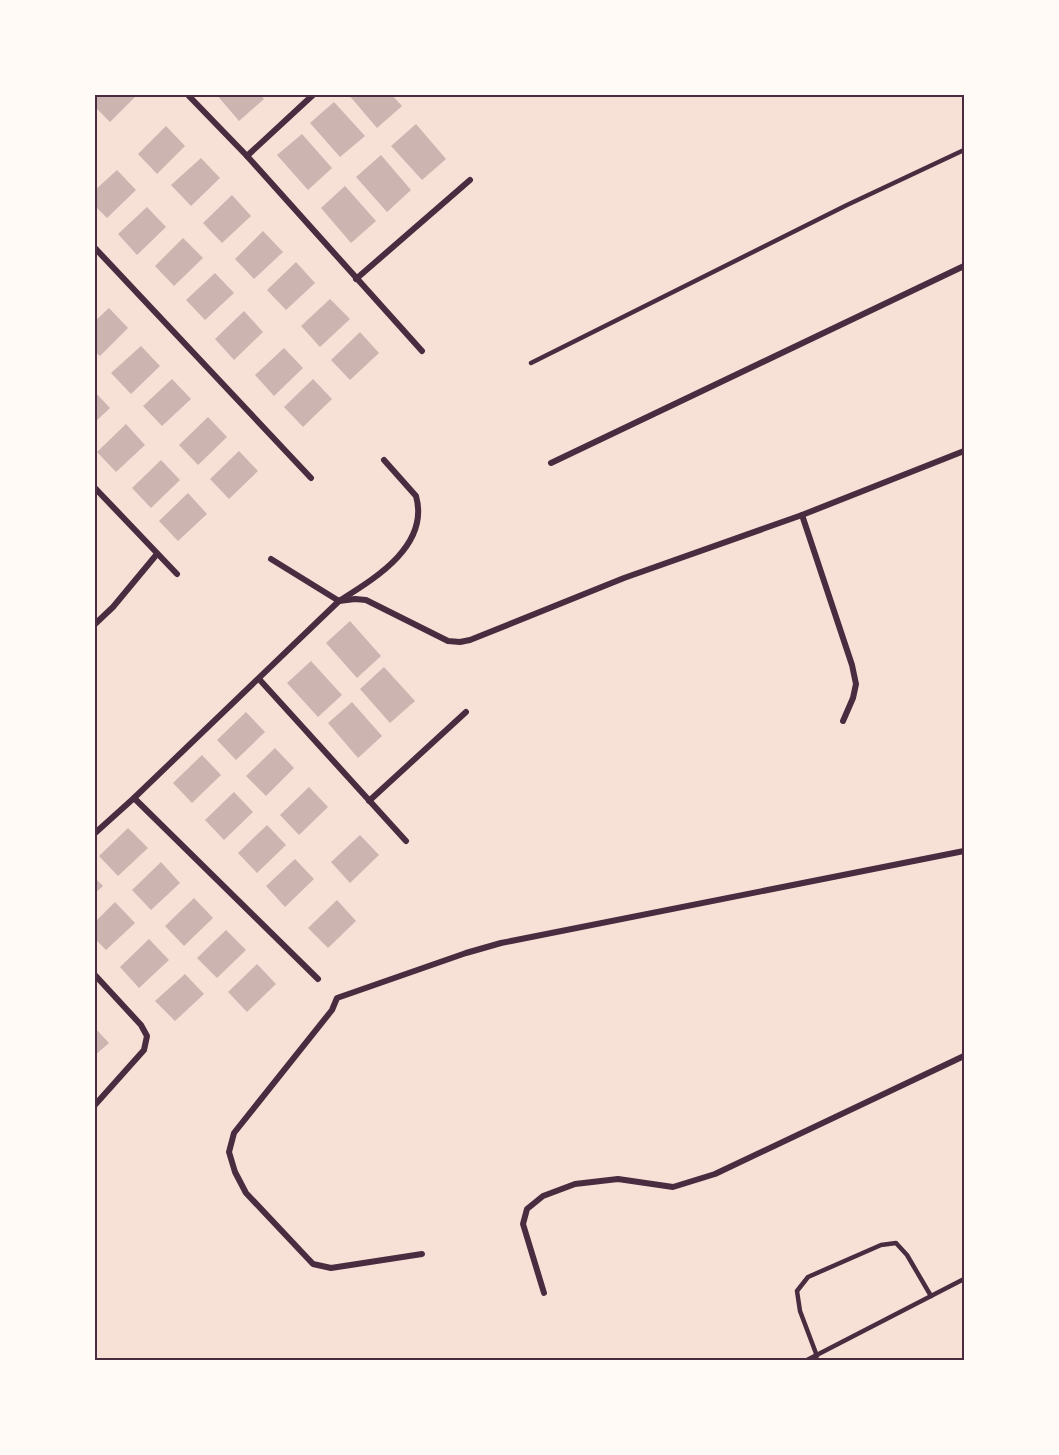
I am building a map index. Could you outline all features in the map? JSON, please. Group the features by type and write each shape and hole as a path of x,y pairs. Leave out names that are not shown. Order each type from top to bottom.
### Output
{"street":[{"path":"187,94 247,156 422,351"},
{"path":"247,156 314,94"},
{"path":"356,279 470,180"},
{"path":"94,247 311,478"},
{"path":"551,463 964,266"},
{"path":"271,559 339,601 366,600 448,641 460,642 964,451"},
{"path":"94,834 339,601 387,568 401,554 415,526 416,496 384,460"},
{"path":"94,487 177,574"},
{"path":"802,514 852,665 856,684 853,698 843,721"},
{"path":"94,625 113,607 157,554"},
{"path":"259,679 406,841"},
{"path":"369,801 466,712"},
{"path":"134,798 318,979"},
{"path":"422,1254 331,1268 313,1264 246,1193 235,1172 229,1152 234,1133 332,1010 337,998 501,943 964,851"},
{"path":"94,974 141,1025 147,1036 144,1050 94,1106"},
{"path":"544,1293 523,1224 527,1209 543,1196 575,1184 618,1179 673,1187 715,1174 964,1056"}],"lane":[{"path":"531,363 847,205 964,150"},
{"path":"817,1356 800,1311 797,1291 808,1277 881,1245 896,1243 907,1255 931,1296"},
{"path":"807,1360 964,1279"}],"building":[{"path":"97,94 138,94 110,122 94,106 94,97"},
{"path":"216,94 260,94 264,99 239,121"},
{"path":"348,94 391,94 402,106 377,128"},
{"path":"334,102 365,136 340,157 310,123"},
{"path":"416,124 446,159 422,180 391,146"},
{"path":"166,126 185,146 157,174 138,154"},
{"path":"302,134 332,168 308,190 277,155"},
{"path":"381,155 411,190 387,212 356,177"},
{"path":"201,158 220,178 191,206 171,185"},
{"path":"117,170 136,190 107,218 94,205 94,191"},
{"path":"345,186 376,221 351,243 321,208"},
{"path":"232,195 251,216 222,243 203,223"},
{"path":"147,207 166,227 137,255 118,234"},
{"path":"263,231 283,252 254,279 235,259"},
{"path":"183,238 203,258 174,286 155,266"},
{"path":"296,262 315,283 286,310 267,290"},
{"path":"215,273 234,293 205,320 186,300"},
{"path":"330,299 350,319 320,347 301,326"},
{"path":"109,308 128,328 100,356 94,351 94,322"},
{"path":"244,311 263,332 234,360 215,339"},
{"path":"360,332 379,353 350,380 331,360"},
{"path":"141,346 160,366 131,394 111,373"},
{"path":"284,348 303,368 274,396 255,375"},
{"path":"172,379 191,399 162,426 143,406"},
{"path":"313,379 332,399 303,427 284,407"},
{"path":"94,391 110,408 94,423"},
{"path":"208,417 227,437 198,465 179,445"},
{"path":"126,424 145,445 116,472 97,452"},
{"path":"239,451 258,471 229,499 210,479"},
{"path":"161,460 180,480 151,508 132,488"},
{"path":"188,493 207,514 178,541 159,521"},
{"path":"350,621 381,656 357,678 326,643"},
{"path":"311,661 342,695 318,717 287,683"},
{"path":"384,667 415,701 390,723 360,689"},
{"path":"352,702 382,736 358,758 328,723"},
{"path":"246,712 265,732 236,760 217,740"},
{"path":"275,748 294,768 266,796 246,776"},
{"path":"202,755 221,775 192,803 173,783"},
{"path":"309,787 328,807 299,835 280,815"},
{"path":"234,792 253,812 224,840 205,820"},
{"path":"267,825 286,845 257,873 238,853"},
{"path":"128,828 148,848 118,876 99,856"},
{"path":"360,835 379,855 350,883 331,862"},
{"path":"295,859 314,879 285,907 266,886"},
{"path":"161,862 180,883 151,910 132,890"},
{"path":"94,877 103,886 94,894"},
{"path":"194,898 213,918 184,946 165,926"},
{"path":"337,900 356,921 328,948 308,928"},
{"path":"115,902 135,923 106,950 94,938 94,923"},
{"path":"226,930 246,950 217,978 197,958"},
{"path":"149,939 169,960 139,988 120,967"},
{"path":"257,964 276,984 247,1012 228,992"},
{"path":"185,974 204,994 175,1021 155,1001"},
{"path":"94,1027 109,1043 94,1056"}]}
